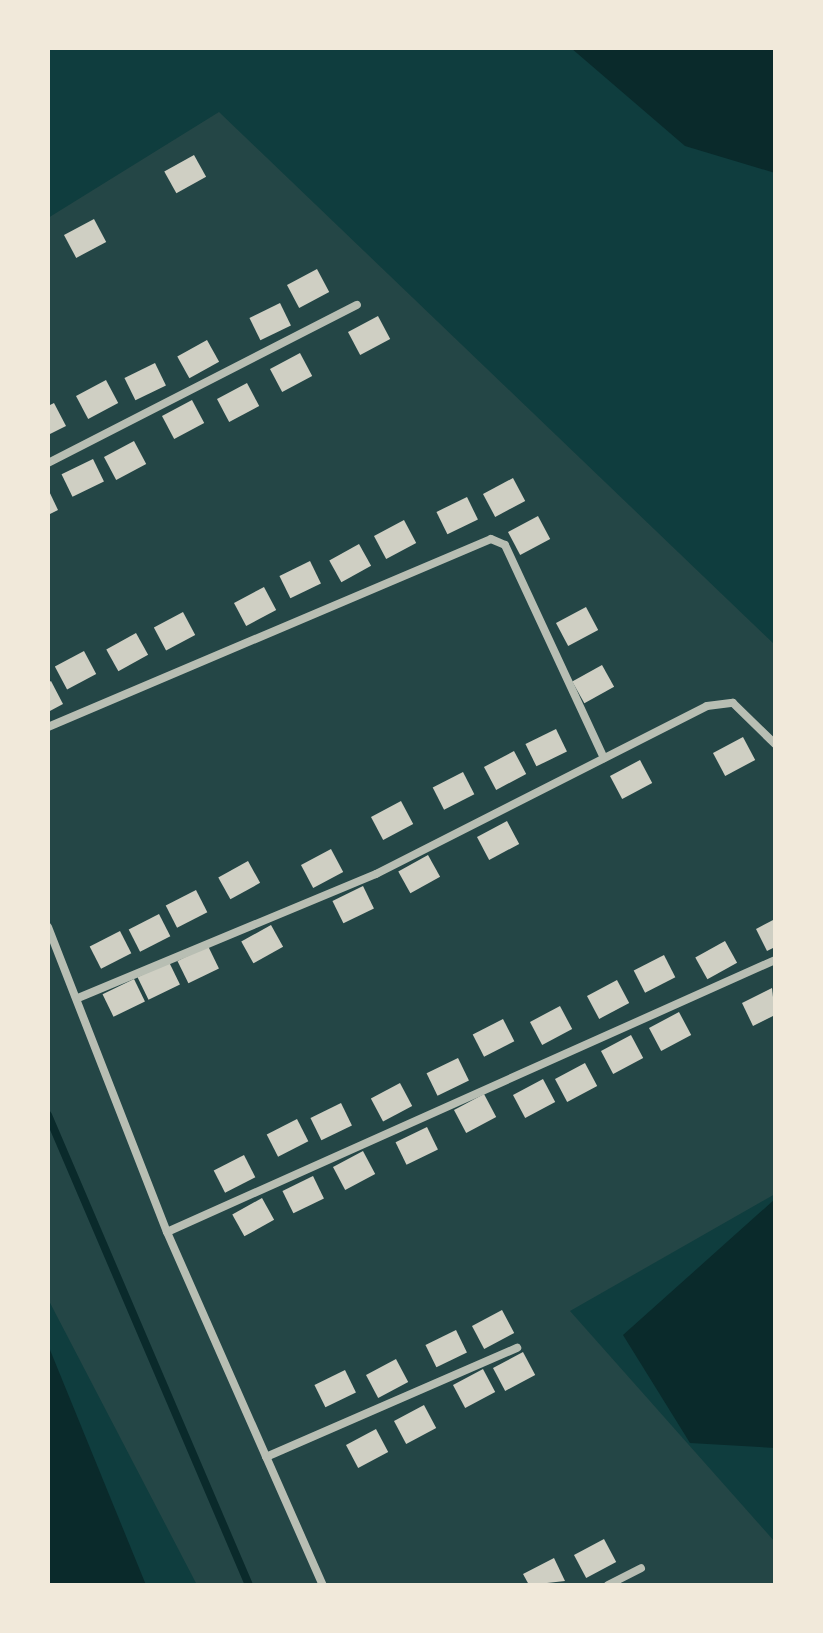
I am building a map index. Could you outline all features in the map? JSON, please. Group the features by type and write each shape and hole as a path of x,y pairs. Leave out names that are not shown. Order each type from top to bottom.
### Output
{"street":[{"path":"48,463 357,305"},
{"path":"48,727 491,539 505,545 604,758"},
{"path":"78,998 376,874 707,706 733,703 775,744"},
{"path":"48,927 167,1232 323,1585"},
{"path":"167,1232 775,960"},
{"path":"266,1457 517,1348"},
{"path":"608,1585 641,1568"}],"shaded area":[{"path":"571,48 775,48 775,173 685,146"},
{"path":"219,112 775,645 775,1194 570,1311 775,1542 775,1585 197,1585 48,1299 48,218"},
{"path":"775,1199 775,1448 690,1443 623,1335"},
{"path":"48,1345 146,1585 48,1585"}],"building":[{"path":"194,155 206,177 176,193 164,171"},
{"path":"94,219 106,242 76,258 64,235"},
{"path":"317,269 329,292 299,308 287,285"},
{"path":"280,303 291,325 260,340 249,318"},
{"path":"378,316 390,339 360,355 348,332"},
{"path":"207,340 219,362 189,378 177,356"},
{"path":"300,353 312,376 282,392 270,369"},
{"path":"155,363 166,385 135,400 124,378"},
{"path":"106,380 118,403 88,419 76,396"},
{"path":"247,383 259,406 229,422 217,399"},
{"path":"192,400 204,423 174,439 162,416"},
{"path":"54,403 66,426 48,435 48,406"},
{"path":"134,441 146,464 116,480 104,457"},
{"path":"93,459 104,481 73,497 62,474"},
{"path":"513,478 525,501 495,517 483,494"},
{"path":"48,489 58,510 48,515"},
{"path":"467,497 478,519 447,534 436,512"},
{"path":"538,516 550,539 520,555 508,532"},
{"path":"404,520 416,543 386,559 374,536"},
{"path":"359,544 371,566 341,582 329,560"},
{"path":"310,561 321,583 290,598 279,576"},
{"path":"264,587 276,610 246,626 234,603"},
{"path":"586,607 598,630 568,646 556,623"},
{"path":"183,612 195,635 166,650 154,627"},
{"path":"136,633 148,655 118,671 106,649"},
{"path":"84,651 96,674 67,689 55,666"},
{"path":"602,665 614,687 584,703 572,681"},
{"path":"51,681 63,704 48,712 48,683"},
{"path":"556,729 567,751 536,766 525,744"},
{"path":"743,737 755,760 725,776 713,753"},
{"path":"514,751 526,774 496,790 484,767"},
{"path":"640,760 652,783 622,799 610,776"},
{"path":"463,772 474,794 444,810 433,787"},
{"path":"401,801 413,824 383,840 371,817"},
{"path":"507,821 519,844 489,860 477,837"},
{"path":"331,849 343,872 313,888 301,865"},
{"path":"428,855 440,877 410,893 398,871"},
{"path":"248,861 260,883 230,899 218,877"},
{"path":"363,886 374,908 343,923 332,901"},
{"path":"196,890 207,912 177,928 166,905"},
{"path":"159,914 170,936 140,952 129,929"},
{"path":"775,919 775,947 767,951 756,929"},
{"path":"271,925 283,947 253,963 241,941"},
{"path":"120,931 131,953 101,969 90,946"},
{"path":"725,941 737,963 707,979 695,957"},
{"path":"208,946 219,968 188,983 177,961"},
{"path":"664,955 675,977 645,993 634,970"},
{"path":"169,962 180,984 149,1000 138,977"},
{"path":"134,979 145,1001 114,1017 103,994"},
{"path":"617,980 629,1003 599,1019 587,996"},
{"path":"772,988 775,1015 753,1026 742,1003"},
{"path":"560,1006 572,1029 542,1045 530,1022"},
{"path":"679,1012 691,1035 661,1051 649,1028"},
{"path":"503,1019 514,1041 484,1057 473,1034"},
{"path":"631,1035 643,1058 613,1074 601,1051"},
{"path":"458,1058 469,1080 438,1096 427,1073"},
{"path":"585,1063 597,1086 567,1102 555,1079"},
{"path":"543,1079 555,1102 525,1118 513,1095"},
{"path":"400,1083 412,1106 383,1121 371,1098"},
{"path":"484,1094 496,1117 466,1133 454,1110"},
{"path":"341,1103 352,1125 321,1140 310,1118"},
{"path":"297,1119 308,1141 278,1157 267,1134"},
{"path":"427,1127 438,1149 407,1165 396,1142"},
{"path":"363,1151 375,1174 345,1190 333,1167"},
{"path":"244,1155 255,1177 225,1193 214,1170"},
{"path":"313,1176 324,1198 293,1213 282,1191"},
{"path":"262,1198 274,1220 244,1236 232,1214"},
{"path":"502,1310 514,1333 484,1349 472,1326"},
{"path":"456,1330 467,1352 436,1367 425,1345"},
{"path":"523,1352 535,1375 505,1391 493,1368"},
{"path":"396,1359 408,1382 378,1398 366,1375"},
{"path":"483,1369 495,1392 465,1408 453,1385"},
{"path":"345,1370 356,1392 325,1407 314,1385"},
{"path":"424,1405 436,1428 406,1444 394,1421"},
{"path":"376,1429 388,1452 358,1468 346,1445"},
{"path":"604,1539 616,1562 586,1578 574,1555"},
{"path":"554,1558 565,1581 529,1585 523,1574"}],"waterway":[{"path":"48,1115 249,1585"}]}
